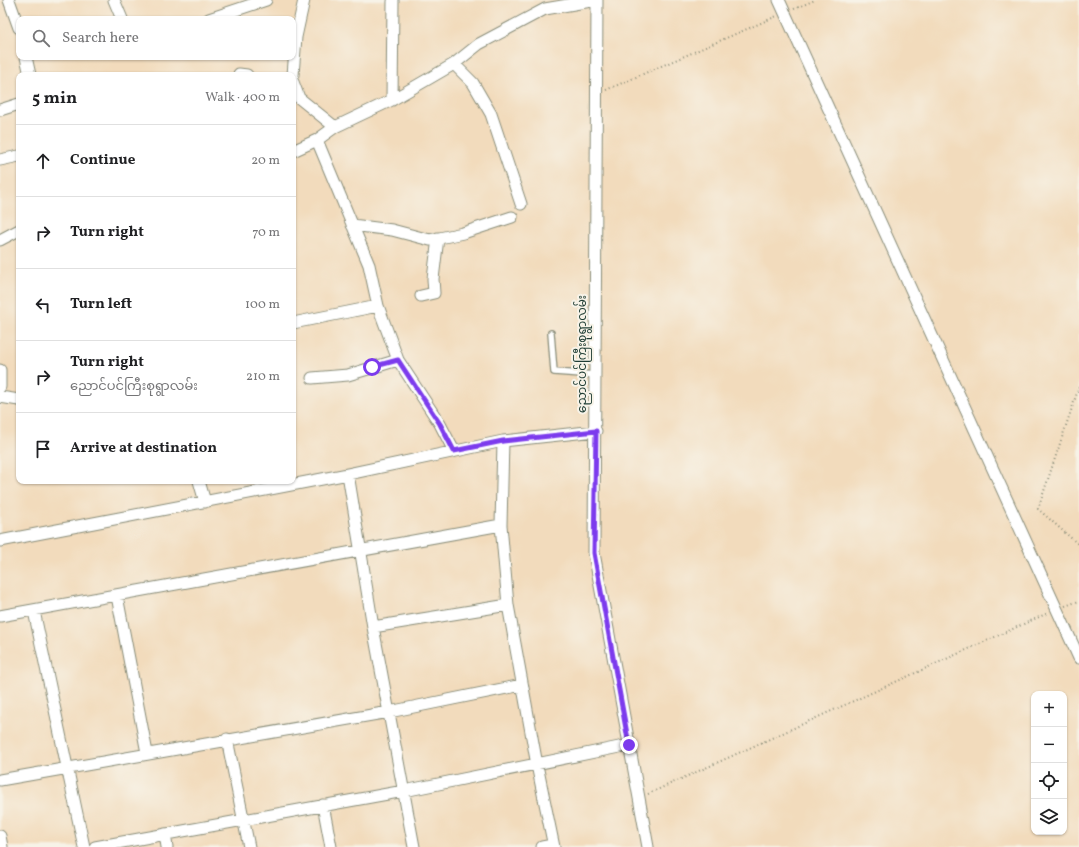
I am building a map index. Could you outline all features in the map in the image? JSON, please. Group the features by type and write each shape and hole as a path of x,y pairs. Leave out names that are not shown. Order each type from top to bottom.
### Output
{"street":[{"path":"9,0 16,20"},
{"path":"114,0 121,16"},
{"path":"217,16 266,0"},
{"path":"296,37 304,0"},
{"path":"296,150 317,140 335,127 392,100 454,64 479,44 545,9 597,0"},
{"name":"ညောင်ပင်ကြီးစုရွာလမ်း","path":"597,0 596,431 594,553 648,847"},
{"path":"779,0 1079,658"},
{"path":"392,100 393,1"},
{"path":"27,60 29,72"},
{"path":"293,72 294,60"},
{"path":"454,64 473,83 491,114 521,204"},
{"path":"296,90 299,98 335,127"},
{"path":"0,110 16,105"},
{"path":"317,140 369,265 378,306 398,360 440,424 454,451"},
{"path":"0,160 16,157"},
{"path":"352,224 392,230 430,240 463,233 512,217"},
{"path":"0,240 16,232"},
{"path":"421,296 434,293 433,280 438,238"},
{"path":"296,322 378,306"},
{"path":"312,378 348,375 398,360"},
{"path":"0,370 0,387"},
{"path":"0,397 16,400"},
{"path":"0,541 348,474 503,441 596,431"},
{"path":"503,441 501,525 508,606 537,765 554,846 542,847"},
{"path":"348,474 373,627 414,847"},
{"path":"201,484 205,502"},
{"path":"0,616 117,596 501,525"},
{"path":"117,596 147,753"},
{"path":"373,627 508,606"},
{"path":"34,611 84,847"},
{"path":"0,780 147,753 389,712 522,686"},
{"path":"228,739 250,847"},
{"path":"96,847 404,791 629,745"},
{"path":"323,806 331,847"},
{"path":"165,834 167,847"},
{"path":"0,836 2,847"}],"lane":[{"path":"551,333 554,372 596,375"}],"path":[{"path":"597,94 815,0"},
{"path":"1079,387 1038,509 1079,545"},
{"path":"639,798 1079,601"}],"route":[{"path":"372,367 398,360 440,424 454,451 503,441 596,431 594,553 629,745"}]}
